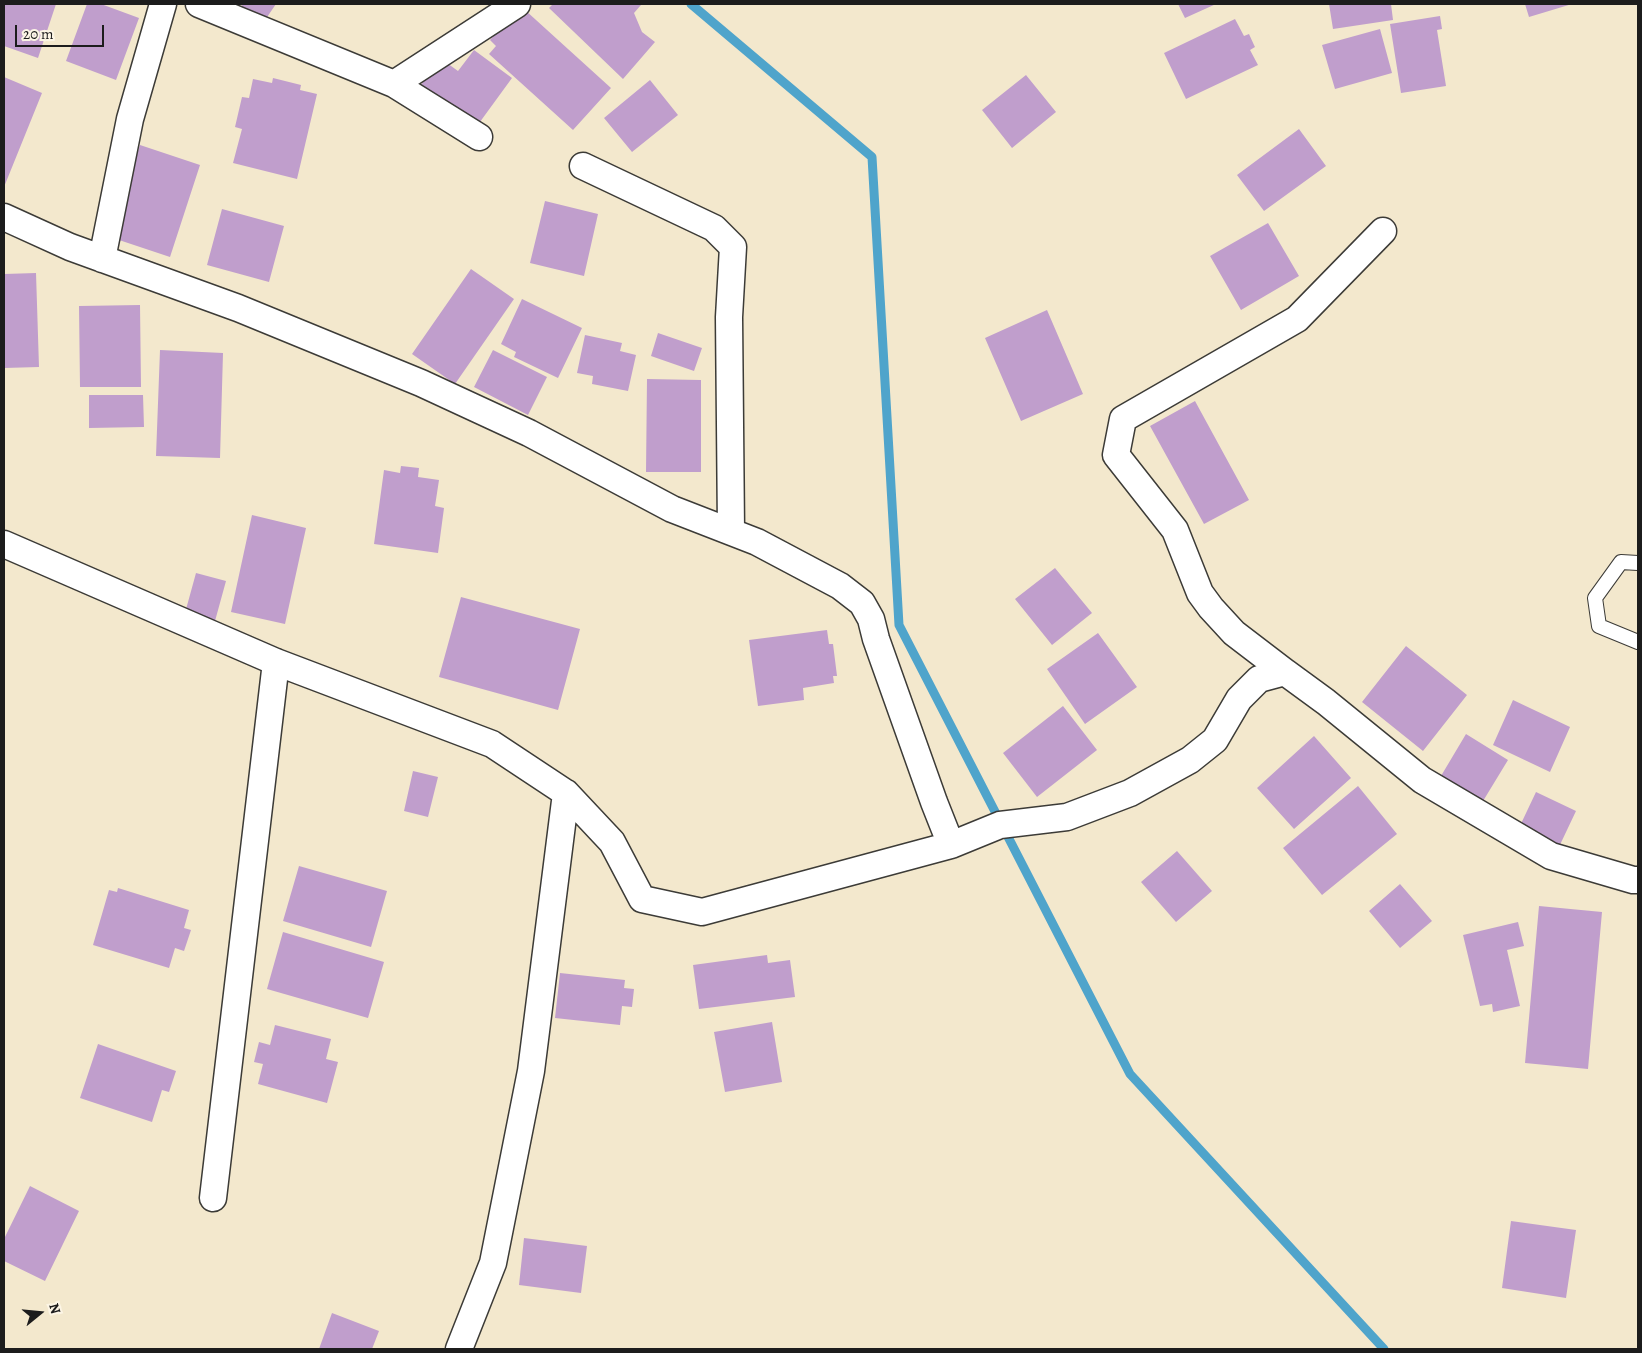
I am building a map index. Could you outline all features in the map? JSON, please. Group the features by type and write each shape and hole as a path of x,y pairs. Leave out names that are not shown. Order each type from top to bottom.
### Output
{"street":[{"path":"102,259 130,119 163,4"},
{"path":"199,4 394,84 479,137"},
{"path":"394,84 517,4"},
{"path":"583,166 714,228 732,247 729,317 730,531"},
{"path":"4,217 70,247 238,308 422,383 529,433 672,509 758,542 840,586 862,603 871,618 876,639 934,802 952,845"},
{"path":"1383,231 1297,319 1123,420 1116,455 1175,530 1200,593 1234,633 1326,702 1422,780 1551,856 1638,880"},
{"path":"4,544 276,662 492,744 566,793 612,842 642,899 702,912 952,845 1000,825 1068,817 1130,793 1190,760 1215,740 1239,699 1259,679 1285,672"},
{"path":"213,1198 276,662"},
{"path":"459,1349 493,1263 531,1071 566,793"}],"lane":[{"path":"1638,563 1621,562 1595,598 1599,626 1638,642"}],"building":[{"path":"4,4 56,4 38,58 4,46"},
{"path":"87,4 101,4 139,18 116,80 66,61"},
{"path":"243,4 276,4 263,23 240,8"},
{"path":"553,4 640,4 634,13 642,32 655,42 623,79 549,8"},
{"path":"1178,4 1216,4 1185,18"},
{"path":"1329,4 1391,4 1393,20 1333,29"},
{"path":"1525,4 1572,4 1529,17"},
{"path":"525,10 611,88 573,130 489,54 496,46 490,40 511,16 516,21"},
{"path":"1440,16 1442,29 1437,30 1446,86 1401,93 1390,24"},
{"path":"1235,19 1244,36 1249,34 1255,47 1250,50 1258,65 1186,99 1164,53"},
{"path":"1380,29 1392,73 1335,89 1322,45"},
{"path":"474,50 512,78 477,126 421,85 440,58 458,71"},
{"path":"1026,75 1056,112 1012,148 982,110"},
{"path":"4,77 42,93 4,187"},
{"path":"273,78 301,85 300,90 317,94 297,179 233,163 242,129 235,127 242,97 249,98 253,79 272,83"},
{"path":"650,80 678,115 632,152 604,118"},
{"path":"1299,129 1326,166 1264,211 1237,175"},
{"path":"140,145 200,165 170,257 110,237"},
{"path":"545,201 598,214 584,276 530,263"},
{"path":"222,209 284,226 269,282 207,265"},
{"path":"1268,223 1299,276 1241,310 1210,256"},
{"path":"471,269 514,299 455,384 412,354"},
{"path":"36,273 39,367 4,368 4,274"},
{"path":"522,299 582,328 558,378 514,357 516,352 501,344"},
{"path":"140,305 141,387 80,387 79,306"},
{"path":"1047,310 1083,394 1021,421 985,338"},
{"path":"658,333 702,348 694,371 651,356"},
{"path":"585,335 622,343 620,351 636,355 628,391 592,384 593,376 577,373"},
{"path":"160,350 223,353 220,458 156,456"},
{"path":"493,350 547,377 528,415 474,387"},
{"path":"647,379 701,380 701,472 646,472"},
{"path":"89,395 143,395 144,427 89,428"},
{"path":"1195,401 1249,500 1204,524 1150,426"},
{"path":"401,466 419,468 418,477 439,480 435,506 444,508 438,553 374,544 384,470 400,473"},
{"path":"252,515 306,528 285,624 231,612"},
{"path":"1055,568 1092,613 1052,645 1015,599"},
{"path":"196,573 226,581 215,621 185,613"},
{"path":"461,597 580,629 558,710 439,677"},
{"path":"827,630 829,644 833,644 837,676 833,676 834,683 803,688 804,700 758,706 749,640"},
{"path":"1098,633 1137,687 1085,724 1047,669"},
{"path":"1406,646 1467,695 1423,751 1362,702"},
{"path":"1513,700 1570,727 1550,772 1493,745"},
{"path":"1063,706 1097,750 1037,797 1003,753"},
{"path":"1466,734 1508,760 1480,806 1438,781"},
{"path":"1314,736 1351,778 1294,829 1257,788"},
{"path":"413,771 438,777 428,817 404,811"},
{"path":"1358,786 1397,834 1322,895 1283,848"},
{"path":"1536,792 1576,811 1558,849 1518,830"},
{"path":"1177,851 1212,891 1176,922 1141,882"},
{"path":"299,866 387,891 371,947 283,921"},
{"path":"1400,884 1432,921 1400,948 1369,911"},
{"path":"118,888 189,910 184,928 191,930 184,951 175,948 169,968 93,945 109,890 117,892"},
{"path":"1539,906 1602,912 1588,1069 1525,1063"},
{"path":"1518,922 1524,946 1507,950 1520,1006 1493,1012 1492,1004 1480,1006 1463,935"},
{"path":"283,932 384,962 368,1018 267,989"},
{"path":"767,955 768,963 790,960 795,997 699,1009 693,965"},
{"path":"560,973 625,980 624,988 634,989 632,1007 622,1006 620,1025 555,1018"},
{"path":"772,1022 782,1082 725,1092 714,1032"},
{"path":"275,1025 331,1039 326,1059 338,1062 327,1103 258,1084 263,1064 254,1062 259,1042 270,1045"},
{"path":"98,1044 176,1071 169,1092 162,1090 152,1122 80,1098"},
{"path":"30,1186 79,1211 45,1281 4,1261 4,1239"},
{"path":"1511,1221 1576,1230 1566,1298 1502,1288"},
{"path":"524,1238 587,1246 581,1293 519,1285"},
{"path":"332,1313 379,1331 372,1349 319,1349"}],"waterway":[{"path":"691,4 872,157 899,625 1130,1074 1384,1349"}]}
